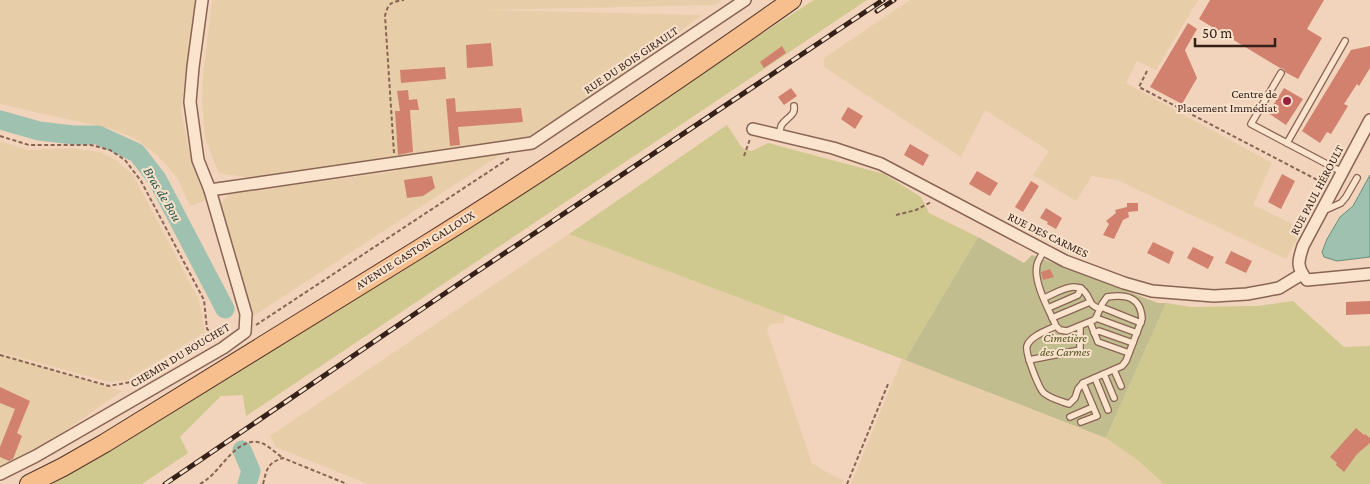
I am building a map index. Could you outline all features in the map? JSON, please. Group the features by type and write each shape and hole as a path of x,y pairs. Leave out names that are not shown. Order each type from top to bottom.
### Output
{"main road":[{"name":"AVENUE GASTON GALLOUX","path":"29,484 105,443 419,249 648,100 792,0"}],"street":[{"name":"CHEMIN DU BOUCHET","path":"0,474 36,456 222,348 245,332 246,314 210,190 198,160 190,102 202,0"},
{"name":"RUE DU BOIS GIRAULT","path":"532,143 745,0"},
{"name":"RUE PAUL HÉROULT","path":"1302,274 1298,259 1303,246 1370,120"},
{"name":"RUE DES CARMES","path":"753,129 833,148 881,164 1065,261 1124,283 1152,291 1214,296 1248,294 1279,288 1302,274"},
{"path":"210,190 532,143"},
{"path":"1302,274 1306,280 1370,274"}],"lane":[{"path":"1287,143 1345,41"},
{"path":"1281,73 1251,124 1342,172"},
{"path":"779,134 781,126 793,113 794,106"},
{"path":"1321,212 1341,203 1357,178"},
{"path":"1044,251 1037,263 1036,273 1052,318 1060,330 1068,331 1096,318 1107,298 1122,296 1132,299 1138,304 1142,312 1141,323 1126,361 1122,366 1083,384 1070,404 1056,400 1043,392 1027,353 1027,345 1034,337 1056,326"},
{"path":"1044,298 1071,286 1081,288 1092,306 1141,323"},
{"path":"1048,308 1078,295 1081,288"},
{"path":"1052,318 1090,302"},
{"path":"1096,318 1137,333"},
{"path":"1090,322 1098,342 1129,353"},
{"path":"1029,360 1080,350 1080,327"},
{"path":"1094,333 1099,331 1133,343"},
{"path":"1114,370 1121,386"},
{"path":"1104,374 1114,398"},
{"path":"1094,378 1108,410"},
{"path":"1081,422 1097,416 1083,384"},
{"path":"1070,417 1093,407"}],"path":[{"path":"395,163 385,16 387,7 392,2 404,0"},
{"path":"1147,71 1139,87 1334,189"},
{"path":"744,156 753,129"},
{"path":"0,136 29,145 91,145 110,150 125,160 141,181 204,300 207,329 216,336"},
{"path":"245,332 532,143"},
{"path":"896,215 916,210 942,195"},
{"path":"0,355 109,386 131,382 211,332"},
{"path":"847,484 888,384"},
{"path":"200,484 212,475 235,450 252,442 263,444 283,458 347,484"},
{"path":"263,484 267,469 274,461 283,458"}],"shaded area":[{"path":"0,0 197,0 181,109 187,143 206,200 190,206 177,177 158,156 136,139 112,129 0,104"},
{"path":"212,0 722,0 715,5 482,10 702,15 627,72 252,317 219,206 229,194 398,171 391,160 250,178 219,173 205,137 202,102 203,76"},
{"path":"814,0 867,0 246,416 243,395 221,396 180,437 188,453 142,484 49,484 95,459 249,365"},
{"path":"910,0 1198,0 1156,70 1137,61 1126,83 1272,163 1253,205 1303,229 1286,259 1117,180 1092,176 1076,201 1033,175 1049,151 985,110 961,157 824,67 824,58"},
{"path":"727,125 745,150 752,151 768,143 884,174 921,197 929,213 978,237 905,360 569,234"},
{"path":"0,141 28,150 71,148 100,152 116,160 133,175 199,300 205,332 127,380 109,382 0,352"},
{"path":"1370,175 1370,257 1337,261 1324,257 1322,252 1327,239 1340,217 1353,206"},
{"path":"569,234 785,315 784,323 771,324 767,330 812,463 831,475 844,480 842,484 368,484 276,447 270,436"},
{"path":"1293,301 1344,347 1370,346 1370,484 1164,484 1139,461 1106,438 1166,303 1191,307 1257,306"},
{"path":"0,353 122,391 7,471 0,470"},
{"path":"902,359 1106,438 1139,456 1167,484 851,484"}],"green space":[{"name":"Cimetière des Carmes","path":"978,237 1024,263 1032,255 1158,303 1166,303 1106,438 905,360"}],"building":[{"path":"1210,0 1324,0 1307,29 1322,38 1298,79 1199,19"},
{"path":"1188,23 1197,29 1185,50 1197,78 1182,104 1150,87"},
{"path":"491,43 493,66 467,68 466,45"},
{"path":"782,46 786,53 764,68 760,62"},
{"path":"1370,46 1370,68 1359,86 1357,84 1344,104 1348,106 1331,134 1327,132 1320,143 1302,131 1351,50"},
{"path":"445,67 446,79 401,83 400,70"},
{"path":"791,88 797,96 784,105 778,97"},
{"path":"1284,88 1303,99 1286,125 1268,113"},
{"path":"408,90 409,100 417,99 419,110 410,110 413,152 398,155 395,111 400,111 397,91"},
{"path":"455,98 456,112 521,108 523,122 458,127 460,145 450,146 446,99"},
{"path":"848,107 863,116 855,129 841,119"},
{"path":"910,144 929,155 923,166 904,155"},
{"path":"977,171 998,183 990,196 969,184"},
{"path":"1282,174 1295,181 1281,209 1268,202"},
{"path":"432,176 435,188 423,196 407,198 404,180"},
{"path":"1031,181 1039,186 1023,212 1015,207"},
{"path":"1127,203 1138,203 1138,211 1128,212 1129,217 1123,220 1114,239 1103,235 1109,224 1106,221 1116,213 1115,210 1127,207"},
{"path":"1046,208 1062,218 1056,229 1040,218"},
{"path":"1153,242 1174,252 1169,264 1147,253"},
{"path":"1193,247 1214,257 1208,269 1187,258"},
{"path":"1231,251 1252,261 1246,273 1225,263"},
{"path":"1050,269 1054,277 1043,280 1041,272"},
{"path":"1370,301 1370,314 1346,315 1346,302"},
{"path":"0,387 30,401 17,433 22,436 13,459 9,461 0,457 0,447 15,409 0,403"},
{"path":"1356,428 1370,438 1370,443 1357,454 1344,472 1330,457"}],"waterway":[{"name":"Bras de Bou","path":"0,120 39,131 74,135 98,135 137,153 157,179 225,309"},
{"name":"Bras de Bou","path":"242,450 251,471 247,484"}],"railway":[{"path":"165,484 466,279 883,0"},
{"path":"877,11 894,0"}],"place":[{"name":"Centre de Placement Immédiat","path":"1287,101"}]}
